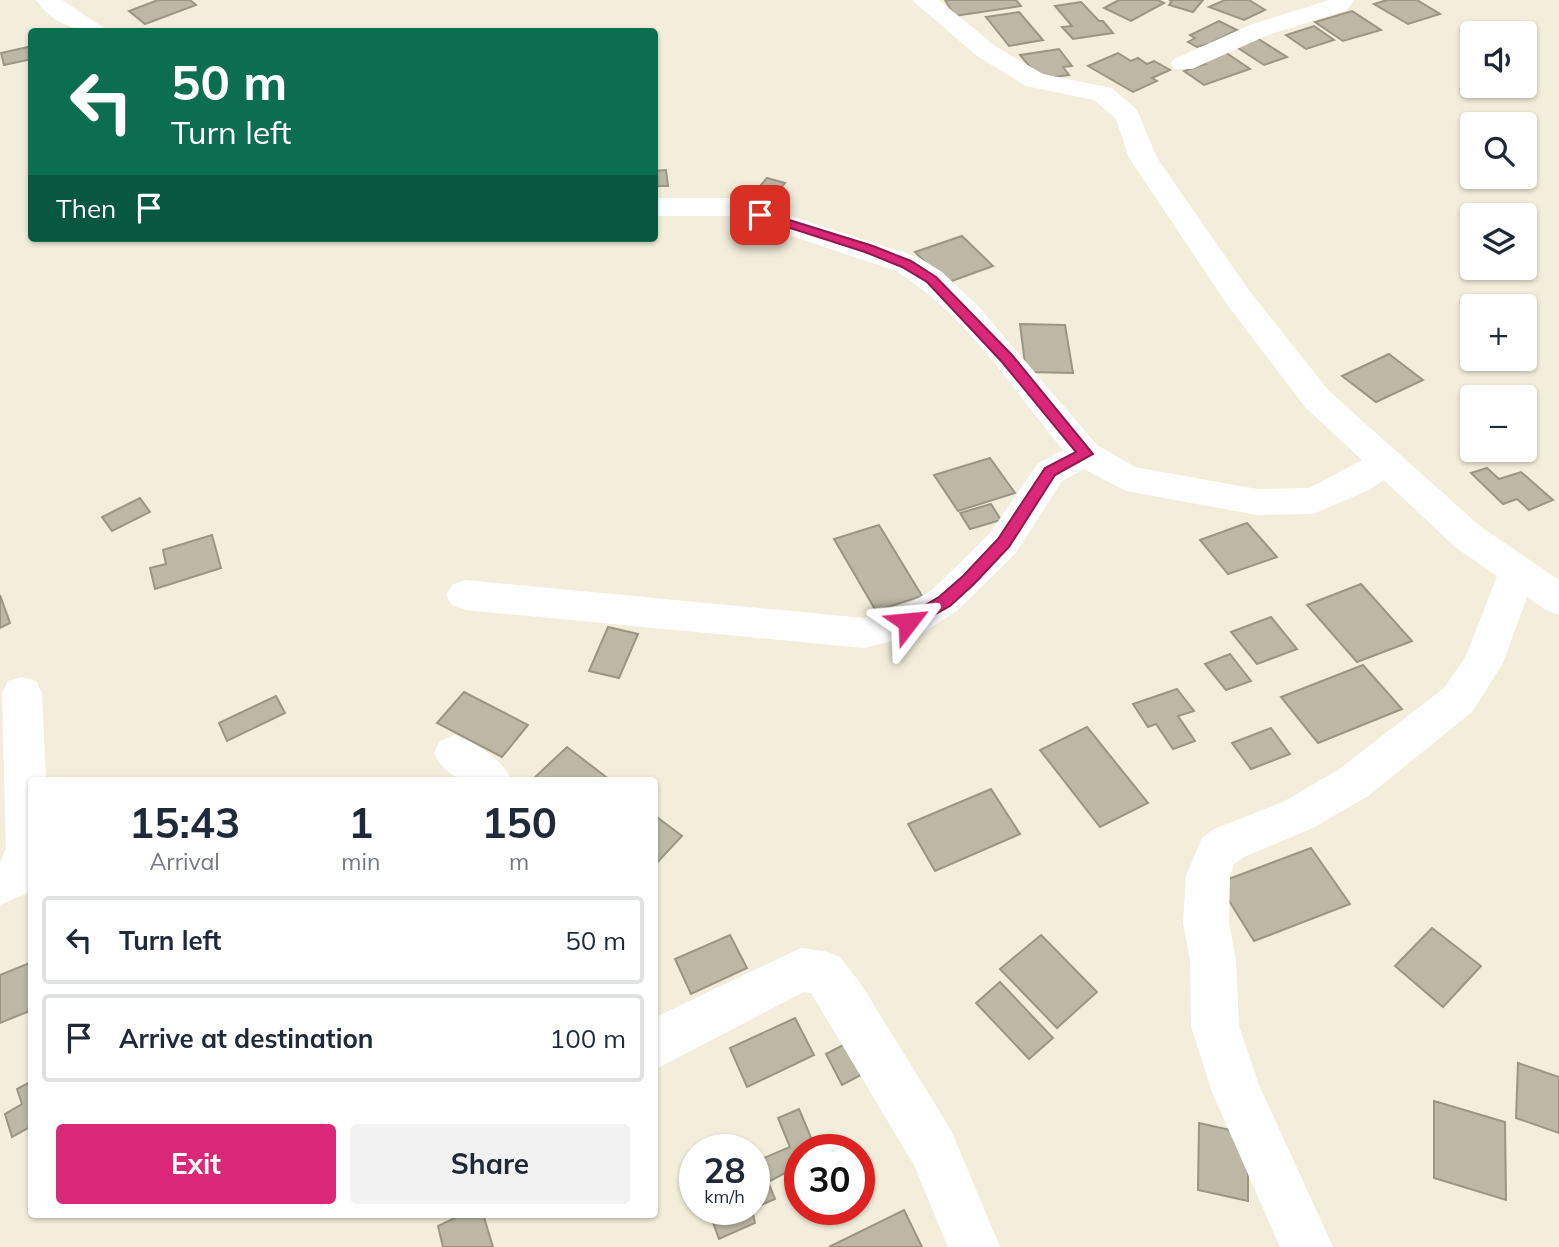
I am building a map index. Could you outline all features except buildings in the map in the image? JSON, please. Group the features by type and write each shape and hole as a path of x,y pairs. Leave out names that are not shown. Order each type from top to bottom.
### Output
{"street":[{"path":"48,0 63,14 90,28"},
{"path":"924,0 986,51 1035,80 1102,94 1128,116 1143,158 1237,296 1317,399 1468,537 1559,600"},
{"path":"1184,64 1217,45 1275,23 1338,5 1342,0"},
{"path":"658,206 735,207 907,264 932,279 968,316 1085,454 1126,478 1257,502 1313,500 1357,481 1385,462"},
{"path":"465,595 864,633 908,622 944,601 1003,543 1050,472 1085,454"},
{"path":"1307,1247 1237,1092 1215,1026 1213,960 1206,923 1208,876 1217,852 1228,843 1298,815 1353,782 1458,700 1483,663 1518,571"},
{"path":"0,885 17,876 28,849 22,693"},
{"path":"455,754 486,777"},
{"path":"658,1044 691,1023 801,970 824,973 845,1000 933,1148 974,1247"}],"route":[{"path":"760,215 869,249 907,264 932,279 1007,359 1085,454 1050,472 1003,543 969,580 944,601 908,622"}]}
